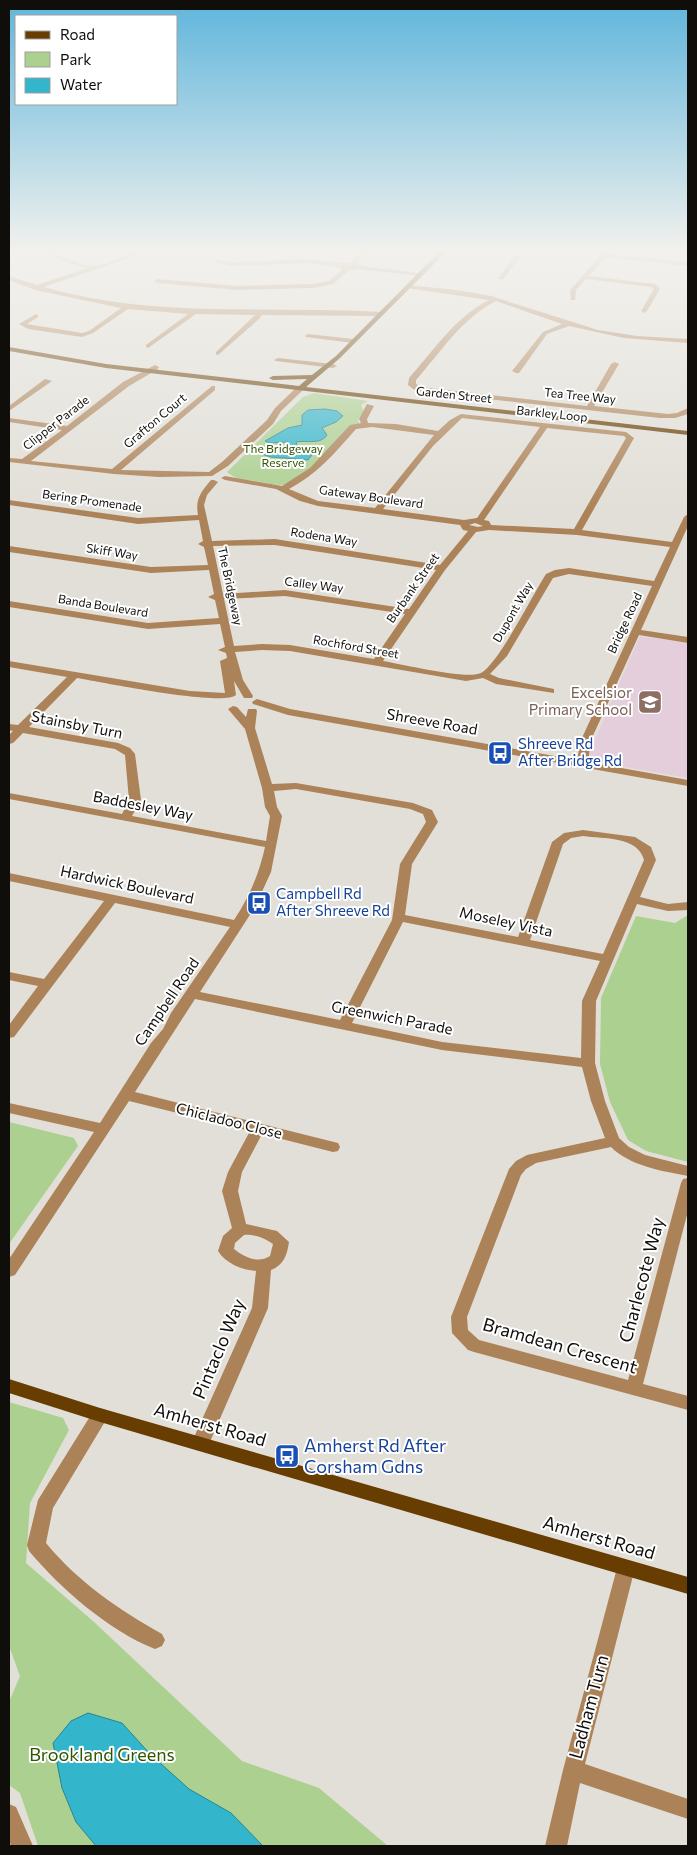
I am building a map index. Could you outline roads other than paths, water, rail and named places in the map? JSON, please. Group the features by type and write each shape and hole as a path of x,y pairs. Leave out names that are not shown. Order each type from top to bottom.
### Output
{"main road":[{"path":"308,385 356,339"},
{"name":"Garden Street","path":"9,344 139,368"},
{"name":"Garden Street","path":"9,349 139,368 224,374 688,433"},
{"path":"308,385 326,381 329,366"},
{"name":"Garden Street","path":"153,369 308,385 326,381 688,427"},
{"name":"Amherst Road","path":"9,1386 100,1415 688,1586"}],"street":[{"path":"148,346 158,339"},
{"path":"218,353 234,339"},
{"path":"331,339 353,341"},
{"name":"Tea Tree Way","path":"447,339 412,380 412,385 419,389 673,417 685,414 688,410"},
{"path":"516,371 541,339"},
{"path":"653,339 688,341"},
{"path":"278,360 329,366"},
{"path":"589,408 615,364"},
{"name":"Clipper Parade","path":"126,384 139,368"},
{"name":"Clipper Parade","path":"24,462 126,384 153,369"},
{"path":"10,407 48,382"},
{"name":"The Bridgeway","path":"253,704 238,680 227,650 200,517 200,502 225,464 270,422 278,410 308,385"},
{"name":"Grafton Court","path":"114,472 212,388"},
{"path":"365,425 364,418 370,406"},
{"name":"Barkley Loop","path":"377,511 440,434 454,419 461,416 620,432 630,438 577,532"},
{"path":"9,420 67,428"},
{"path":"469,527 479,521 546,424"},
{"path":"282,489 295,484 311,472 353,427 365,425 440,434"},
{"name":"Gateway Boulevard","path":"9,460 114,472 187,475 246,482 282,489 303,499 318,503 469,527"},
{"name":"Bering Promenade","path":"9,502 138,521 200,517"},
{"path":"479,521 486,523 488,527"},
{"name":"Bridge Road","path":"582,764 586,740 687,522"},
{"path":"469,527 577,532 676,545"},
{"name":"Burbank Street","path":"376,663 469,527"},
{"name":"Rodena Way","path":"205,544 274,542 442,568"},
{"name":"Skiff Way","path":"9,549 151,570 210,567"},
{"name":"Dupont Way","path":"484,675 502,656 548,576 558,572 569,571 658,584"},
{"name":"Calley Way","path":"216,597 284,593 411,612"},
{"name":"Banda Boulevard","path":"9,604 148,626 221,621"},
{"path":"636,632 688,640"},
{"name":"Rochford Street","path":"227,650 262,647 290,648 466,678 484,675"},
{"name":"The Bridgeway","path":"227,650 229,701"},
{"name":"Shreeve Road","path":"9,664 253,704 288,712 688,783"},
{"path":"9,741 74,675"},
{"path":"484,675 496,681 550,690"},
{"name":"Shreeve Road","path":"229,701 253,704"},
{"name":"Campbell Road","path":"9,1271 126,1095 156,1046 170,1031 176,1016 238,925 265,872 276,816 271,807 268,788 250,728 229,701"},
{"name":"Campbell Road","path":"250,728 253,704"},
{"name":"Stainsby Turn","path":"9,727 118,746 126,750 130,754 135,800 125,818"},
{"name":"Bridge Road","path":"564,761 586,740"},
{"path":"268,788 296,786 413,806 428,812 432,822 406,864 398,916 344,1026"},
{"name":"Baddesley Way","path":"9,796 271,845"},
{"path":"523,942 558,842 568,835 583,833 634,840 647,849 650,860 635,900 589,1001 588,1063 608,1132 614,1140 624,1150 641,1159 688,1171"},
{"name":"Hardwick Boulevard","path":"9,877 238,925"},
{"path":"9,1034 112,899"},
{"path":"635,900 663,906 682,908 688,906"},
{"name":"Moseley Vista","path":"398,916 607,960"},
{"path":"9,976 46,984"},
{"name":"Greenwich Parade","path":"192,994 442,1046 588,1063"},
{"name":"Chicladoo Close","path":"126,1095 333,1147"},
{"path":"9,1108 103,1129"},
{"path":"240,1230 230,1191 235,1172 259,1127"},
{"name":"Bramdean Crescent","path":"614,1140 532,1160 522,1164 514,1173 459,1317 460,1332 474,1345 688,1403"},
{"name":"Charlecote Way","path":"634,1388 688,1183"},
{"path":"250,1229 272,1235 281,1242 281,1252 279,1258 274,1262 262,1266 244,1264 235,1260 226,1251 228,1240 240,1230 250,1229"},
{"name":"Pintaclo Way","path":"200,1444 260,1308 264,1273 262,1266"},
{"path":"100,1415 44,1506 36,1545 54,1568 102,1608 155,1640"},
{"name":"Ladham Turn","path":"556,1846 573,1770 626,1568"},
{"path":"573,1770 688,1809"},
{"path":"9,1814 22,1846"}],"water":[{"path":"325,409 337,411 343,416 336,422 322,428 327,435 321,440 296,442 298,449 315,451 308,460 271,457 261,454 269,448 289,445 288,442 270,443 265,441 288,428 302,425 302,415 308,410"},
{"path":"88,1713 122,1723 150,1754 189,1789 231,1813 263,1846 96,1846 76,1822 62,1788 53,1743 71,1721"}],"place":[{"name":"Excelsior Primary School","path":"650,702"},
{"name":"Shreeve Rd After Bridge Rd","path":"500,753"},
{"name":"Campbell Rd After Shreeve Rd","path":"259,903"},
{"name":"Amherst Rd After Corsham Gdns","path":"287,1456"}],"park label":[{"name":"The Bridgeway Reserve","path":"283,456"},
{"name":"Brookland Greens","path":"102,1755"}]}
